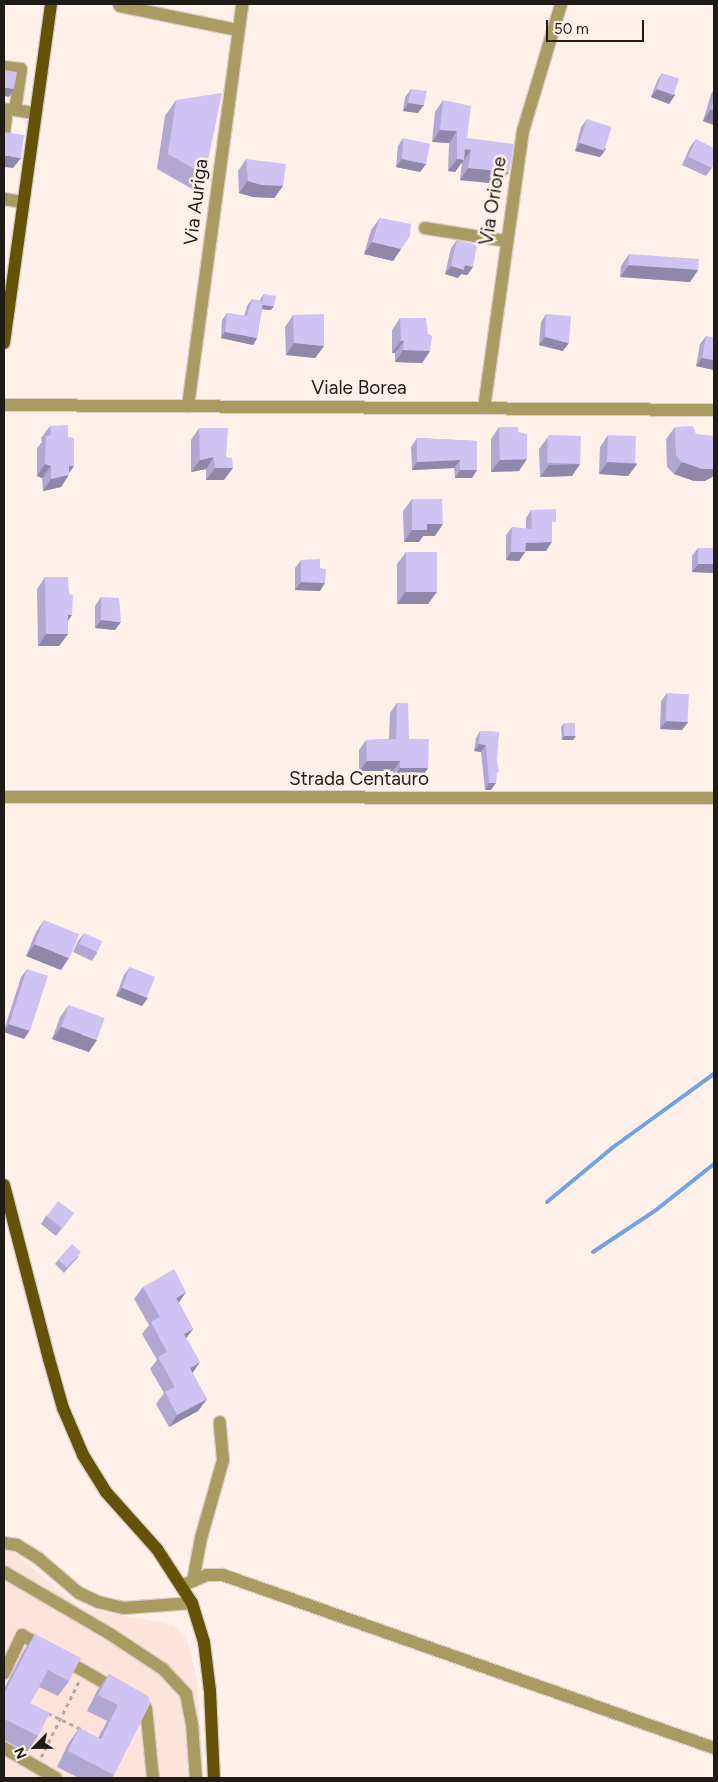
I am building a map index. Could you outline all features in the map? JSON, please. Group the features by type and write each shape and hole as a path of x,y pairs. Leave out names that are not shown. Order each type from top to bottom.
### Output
{"main road":[{"path":"4,343 51,4"},
{"path":"4,1185 63,1408 83,1455 106,1492 187,1583 204,1642 210,1691 214,1778"}],"street":[{"path":"119,4 120,6 237,30"},
{"name":"Via Auriga","path":"188,406 242,4"},
{"name":"Via Orione","path":"484,408 506,240 523,131 560,4"},
{"path":"4,67 21,69 4,133"},
{"path":"9,109 35,114"},
{"path":"4,199 23,202"},
{"path":"424,228 506,240"},
{"name":"Viale Borea","path":"4,405 714,410"},
{"name":"Strada Centauro","path":"4,797 714,798"},
{"path":"187,1583 223,1460 220,1422"},
{"path":"4,1543 17,1545 39,1559 78,1593 98,1602 124,1608 192,1604"},
{"path":"4,1572 118,1639 163,1669 186,1694 192,1724 196,1778"},
{"path":"187,1583 215,1575 236,1579 714,1748"},
{"path":"4,1673 22,1635 146,1708 153,1778"},
{"path":"4,1748 56,1778"}],"path":[{"path":"36,1767 84,1671"},
{"path":"44,1711 83,1730"}],"shaded area":[{"path":"4,1550 12,1551 79,1607 172,1625 187,1640 197,1681 204,1778 4,1778"}],"building":[{"path":"4,70 17,72 14,89 4,87"},
{"path":"662,73 679,79 673,95 656,89"},
{"path":"411,89 427,91 424,105 408,103"},
{"path":"222,93 205,175 168,154 176,100"},
{"path":"714,99 714,110 711,109"},
{"path":"443,100 471,106 467,138 514,144 509,172 468,168 471,150 465,149 464,160 457,159 457,131 440,130"},
{"path":"587,119 612,127 604,151 579,143"},
{"path":"4,132 24,135 21,158 4,155"},
{"path":"403,138 430,144 426,164 402,159"},
{"path":"696,139 714,148 712,168 688,157"},
{"path":"246,159 286,164 283,186 261,185 248,181"},
{"path":"380,218 411,224 410,236 401,249 372,242"},
{"path":"457,240 477,245 473,267 465,265 464,270 451,266"},
{"path":"629,254 699,259 698,270 628,265"},
{"path":"264,294 276,296 274,306 263,305"},
{"path":"252,299 263,302 257,338 225,332 227,313 247,316"},
{"path":"324,314 324,346 294,343 293,315"},
{"path":"546,314 571,316 569,343 545,337"},
{"path":"400,318 426,318 428,334 432,336 430,351 403,350 404,341 401,341"},
{"path":"706,336 714,338 714,360 702,358"},
{"path":"68,425 68,437 74,438 74,466 69,466 69,475 51,479 51,466 45,464 46,436 51,435 50,426"},
{"path":"693,426 696,434 714,436 713,469 702,469 682,462 676,455 675,427"},
{"path":"499,427 518,427 518,432 527,434 527,459 500,460"},
{"path":"199,428 228,428 226,457 232,458 233,468 215,468 214,457 200,460"},
{"path":"548,435 581,436 580,464 547,463"},
{"path":"608,435 636,436 635,463 607,462"},
{"path":"417,438 477,441 477,470 460,470 460,460 417,462"},
{"path":"412,499 442,499 443,524 427,524 427,530 412,530"},
{"path":"556,509 556,522 552,522 552,542 526,543 525,552 511,552 512,527 532,529 531,510"},
{"path":"698,548 714,548 714,564 698,564"},
{"path":"406,552 437,552 437,592 406,592"},
{"path":"320,559 320,568 326,569 325,583 301,582 301,560"},
{"path":"45,577 68,577 69,594 73,595 72,615 68,615 68,634 46,634"},
{"path":"101,597 119,598 121,622 101,620"},
{"path":"667,693 689,694 688,722 666,721"},
{"path":"397,703 408,703 409,739 429,739 428,768 400,768 400,761 367,761 366,740 396,739"},
{"path":"564,723 575,723 575,736 564,736"},
{"path":"480,731 499,732 497,760 499,772 497,773 496,783 489,783 486,745 479,744"},
{"path":"44,920 79,934 69,958 34,944"},
{"path":"84,933 102,941 97,952 79,944"},
{"path":"130,967 155,977 147,998 122,987"},
{"path":"27,969 48,976 30,1031 9,1024"},
{"path":"69,1005 105,1018 97,1040 61,1027"},
{"path":"58,1201 74,1213 63,1228 47,1216"},
{"path":"72,1244 81,1252 67,1268 58,1260"},
{"path":"174,1269 186,1292 176,1298 193,1329 184,1334 200,1362 190,1368 207,1399 177,1415 165,1392 175,1387 158,1357 167,1352 151,1322 160,1317 143,1287"},
{"path":"35,1634 81,1658 69,1681 48,1670 30,1703 50,1713 38,1736 4,1719 4,1694"},
{"path":"109,1674 149,1697 150,1704 114,1775 68,1751 79,1728 101,1739 118,1705 98,1695"}],"waterway":[{"path":"547,1202 612,1148 714,1074"},
{"path":"593,1252 656,1210 714,1164"}]}
